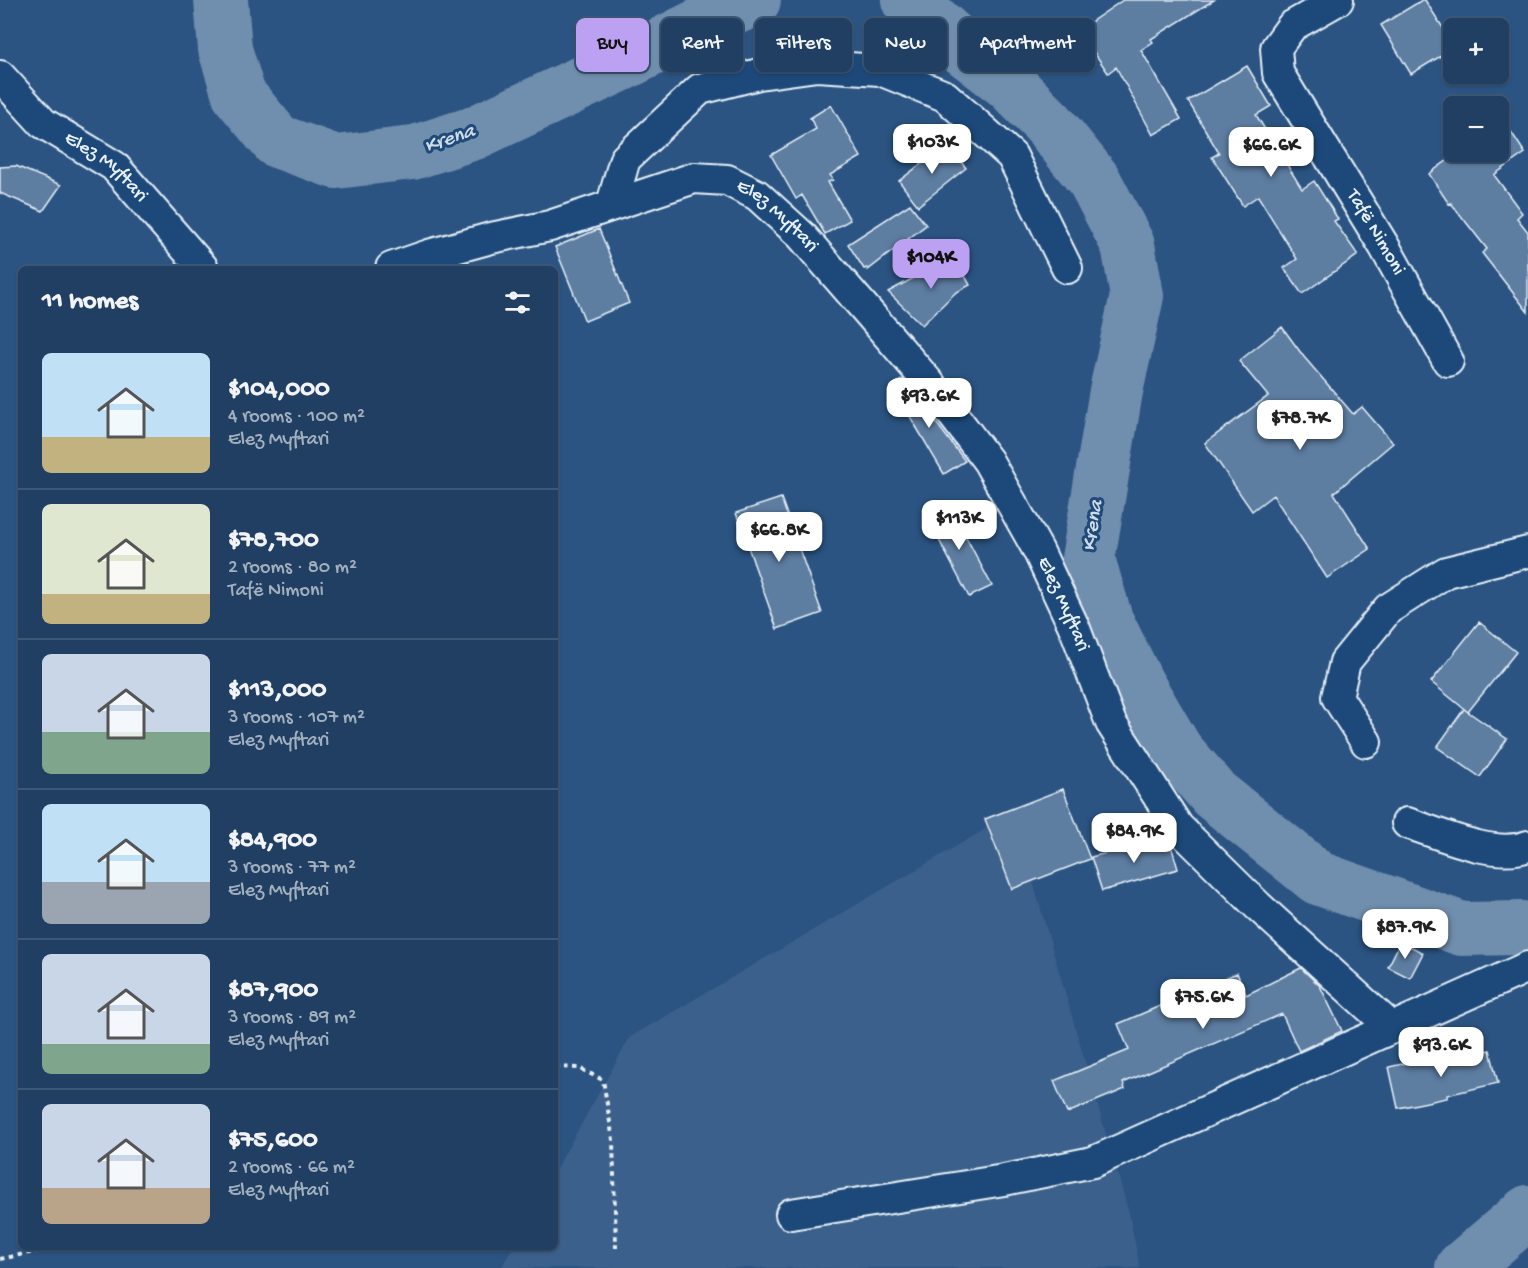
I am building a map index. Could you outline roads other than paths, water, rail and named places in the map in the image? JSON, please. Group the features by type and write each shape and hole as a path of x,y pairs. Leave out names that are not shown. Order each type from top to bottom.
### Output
{"street":[{"name":"Tafë Nimoni","path":"1338,0 1292,26 1276,48 1278,73 1384,246 1448,361"},
{"path":"612,204 625,159 700,89 759,74 817,66 880,70 945,96 1012,156 1067,268"},
{"name":"Elez Myftari","path":"0,76 43,123 114,166 201,266"},
{"name":"Elez Myftari","path":"397,266 439,252 550,226 694,178 728,180 757,195 801,235 929,382 988,460 1038,550 1075,629 1111,723 1178,827 1258,906 1391,1027"},
{"path":"1366,742 1337,697 1345,662 1388,609 1446,572 1528,552"},
{"path":"1407,823 1483,848 1518,850 1528,846"},
{"path":"791,1214 1004,1180 1093,1162 1517,972"}],"waterway":[{"name":"Krena","path":"221,0 225,49 239,95 277,141 336,162 412,153 474,133 754,0"},
{"name":"Krena","path":"908,0 965,50 1009,84 1048,123 1094,180 1128,245 1137,296 1116,391 1088,559 1106,620 1138,685 1176,750 1215,795 1318,878 1462,929 1522,928 1528,930"},
{"name":"Krena","path":"1462,1268 1528,1212"}]}
